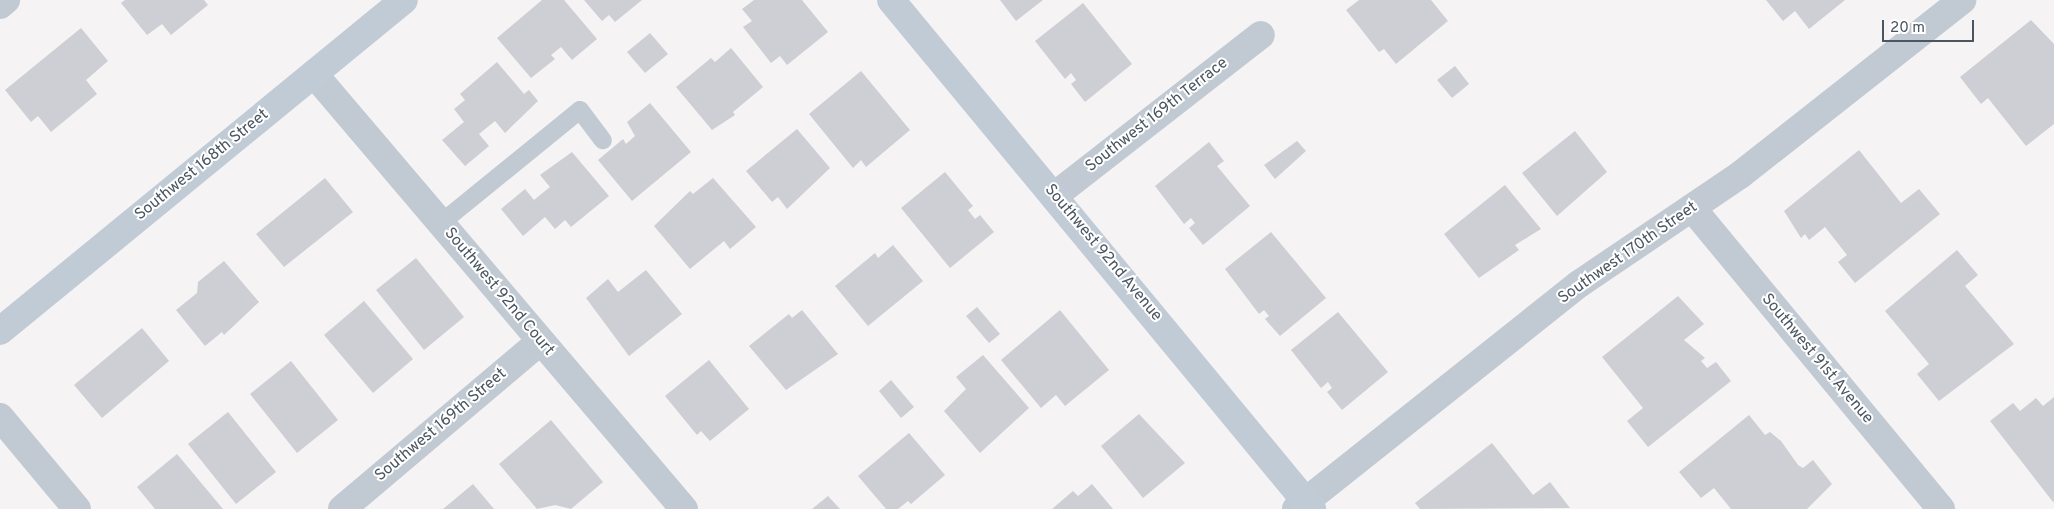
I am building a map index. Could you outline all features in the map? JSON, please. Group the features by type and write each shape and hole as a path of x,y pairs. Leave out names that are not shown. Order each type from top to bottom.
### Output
{"street":[{"path":"0,5 6,0"},
{"name":"Southwest 168th Street","path":"0,331 404,0"},
{"name":"Southwest 92nd Avenue","path":"891,0 1054,196 1305,506"},
{"name":"Southwest 170th Street","path":"1305,506 1579,284 1692,208 1962,0"},
{"name":"Southwest 169th Terrace","path":"1054,196 1261,35"},
{"name":"Southwest 92nd Court","path":"314,74 684,509"},
{"name":"Southwest 91st Avenue","path":"1692,208 1942,509"},
{"name":"Southwest 169th Street","path":"342,509 541,341"},
{"path":"0,417 76,509"}],"lane":[{"path":"441,223 580,110 603,140"}],"building":[{"path":"125,0 204,0 208,5 171,35 162,24 147,35 121,3"},
{"path":"542,0 564,0 597,39 572,60 561,47 551,55 555,59 531,78 497,38"},
{"path":"584,0 642,0 615,22 609,15 602,21"},
{"path":"754,0 802,0 828,32 787,65 780,56 771,63 743,27 752,21 742,9"},
{"path":"1000,0 1043,0 1016,21"},
{"path":"1359,0 1431,0 1448,21 1396,64 1384,49 1379,52 1346,10"},
{"path":"1766,0 1845,0 1809,29 1795,11 1783,21"},
{"path":"1083,3 1132,64 1085,102 1071,84 1076,80 1071,73 1065,79 1035,41"},
{"path":"2031,20 2054,44 2054,124 2026,146 1988,98 1981,104 1960,77"},
{"path":"81,28 108,61 86,80 97,94 51,132 38,116 31,122 5,90"},
{"path":"650,33 668,54 645,73 627,52"},
{"path":"731,48 763,87 733,112 735,115 712,130 676,87 711,58 715,62"},
{"path":"497,62 524,94 529,90 538,101 505,133 495,121 479,134 489,146 465,166 442,140 464,122 454,109 465,100 460,94"},
{"path":"1455,66 1469,84 1452,98 1437,80"},
{"path":"861,71 910,130 866,167 861,160 853,168 809,114"},
{"path":"650,103 691,152 632,201 598,160 623,139 626,144 635,136 627,122"},
{"path":"797,129 830,168 787,209 778,197 772,202 746,171"},
{"path":"1575,131 1607,172 1557,216 1522,173"},
{"path":"1297,141 1306,151 1275,179 1264,165"},
{"path":"1209,142 1224,161 1217,166 1250,206 1203,245 1189,228 1195,223 1191,218 1184,224 1155,186"},
{"path":"1859,150 1901,203 1919,189 1940,214 1855,283 1838,262 1847,255 1825,227 1809,240 1805,234 1801,238 1784,211"},
{"path":"572,152 609,196 571,227 565,220 555,229 545,217 523,236 501,209 525,189 534,200 550,187 540,175"},
{"path":"945,172 973,206 968,210 975,219 980,215 994,232 950,268 901,208"},
{"path":"325,178 353,212 284,267 256,234"},
{"path":"713,178 756,227 730,249 724,241 690,269 654,226 690,191 693,194"},
{"path":"1505,185 1541,229 1515,245 1519,250 1479,278 1444,234"},
{"path":"1271,232 1326,298 1280,336 1265,319 1269,316 1264,310 1259,314 1225,269"},
{"path":"893,245 923,281 868,326 835,286 875,253 878,258"},
{"path":"1957,250 1978,275 1965,286 2014,344 1939,401 1917,374 1929,364 1885,311"},
{"path":"416,258 464,317 424,350 376,290"},
{"path":"224,261 259,302 224,335 222,332 205,346 176,310 197,293 198,282"},
{"path":"646,270 682,314 629,356 586,298 608,279 618,292"},
{"path":"1678,296 1704,324 1684,340 1705,358 1701,361 1707,368 1716,362 1731,381 1648,447 1627,421 1643,408 1602,357"},
{"path":"364,301 413,359 373,393 324,335"},
{"path":"977,307 1000,334 989,343 966,316"},
{"path":"802,310 838,354 786,390 749,346 789,314 792,318"},
{"path":"1060,310 1109,370 1065,406 1056,395 1041,408 1001,360"},
{"path":"1338,312 1388,372 1342,410 1327,392 1332,388 1328,382 1321,388 1291,350"},
{"path":"142,328 169,361 102,418 74,385"},
{"path":"983,355 1029,408 980,453 944,411 966,389 956,377"},
{"path":"709,360 749,409 710,441 701,431 697,435 665,396"},
{"path":"291,361 338,420 297,453 250,394"},
{"path":"891,380 914,407 901,418 879,391"},
{"path":"2054,397 2053,502 1990,421 2013,403 2020,411 2036,398 2043,406"},
{"path":"228,412 276,472 236,504 188,444"},
{"path":"1139,414 1185,463 1143,498 1101,446"},
{"path":"1749,415 1765,435 1770,432 1781,441 1798,465 1803,468 1813,460 1832,484 1807,509 1731,509 1714,488 1701,498 1679,472"},
{"path":"551,420 603,482 571,509 555,505 537,509 499,464"},
{"path":"909,433 945,475 911,504 908,501 898,509 886,509 858,476"},
{"path":"1492,443 1533,495 1550,482 1570,508 1420,509 1415,503"},
{"path":"177,454 223,509 155,509 137,487"},
{"path":"473,484 494,509 443,509"},
{"path":"1092,484 1113,509 1052,509 1073,491 1078,496"},
{"path":"828,496 840,509 812,509"}]}
